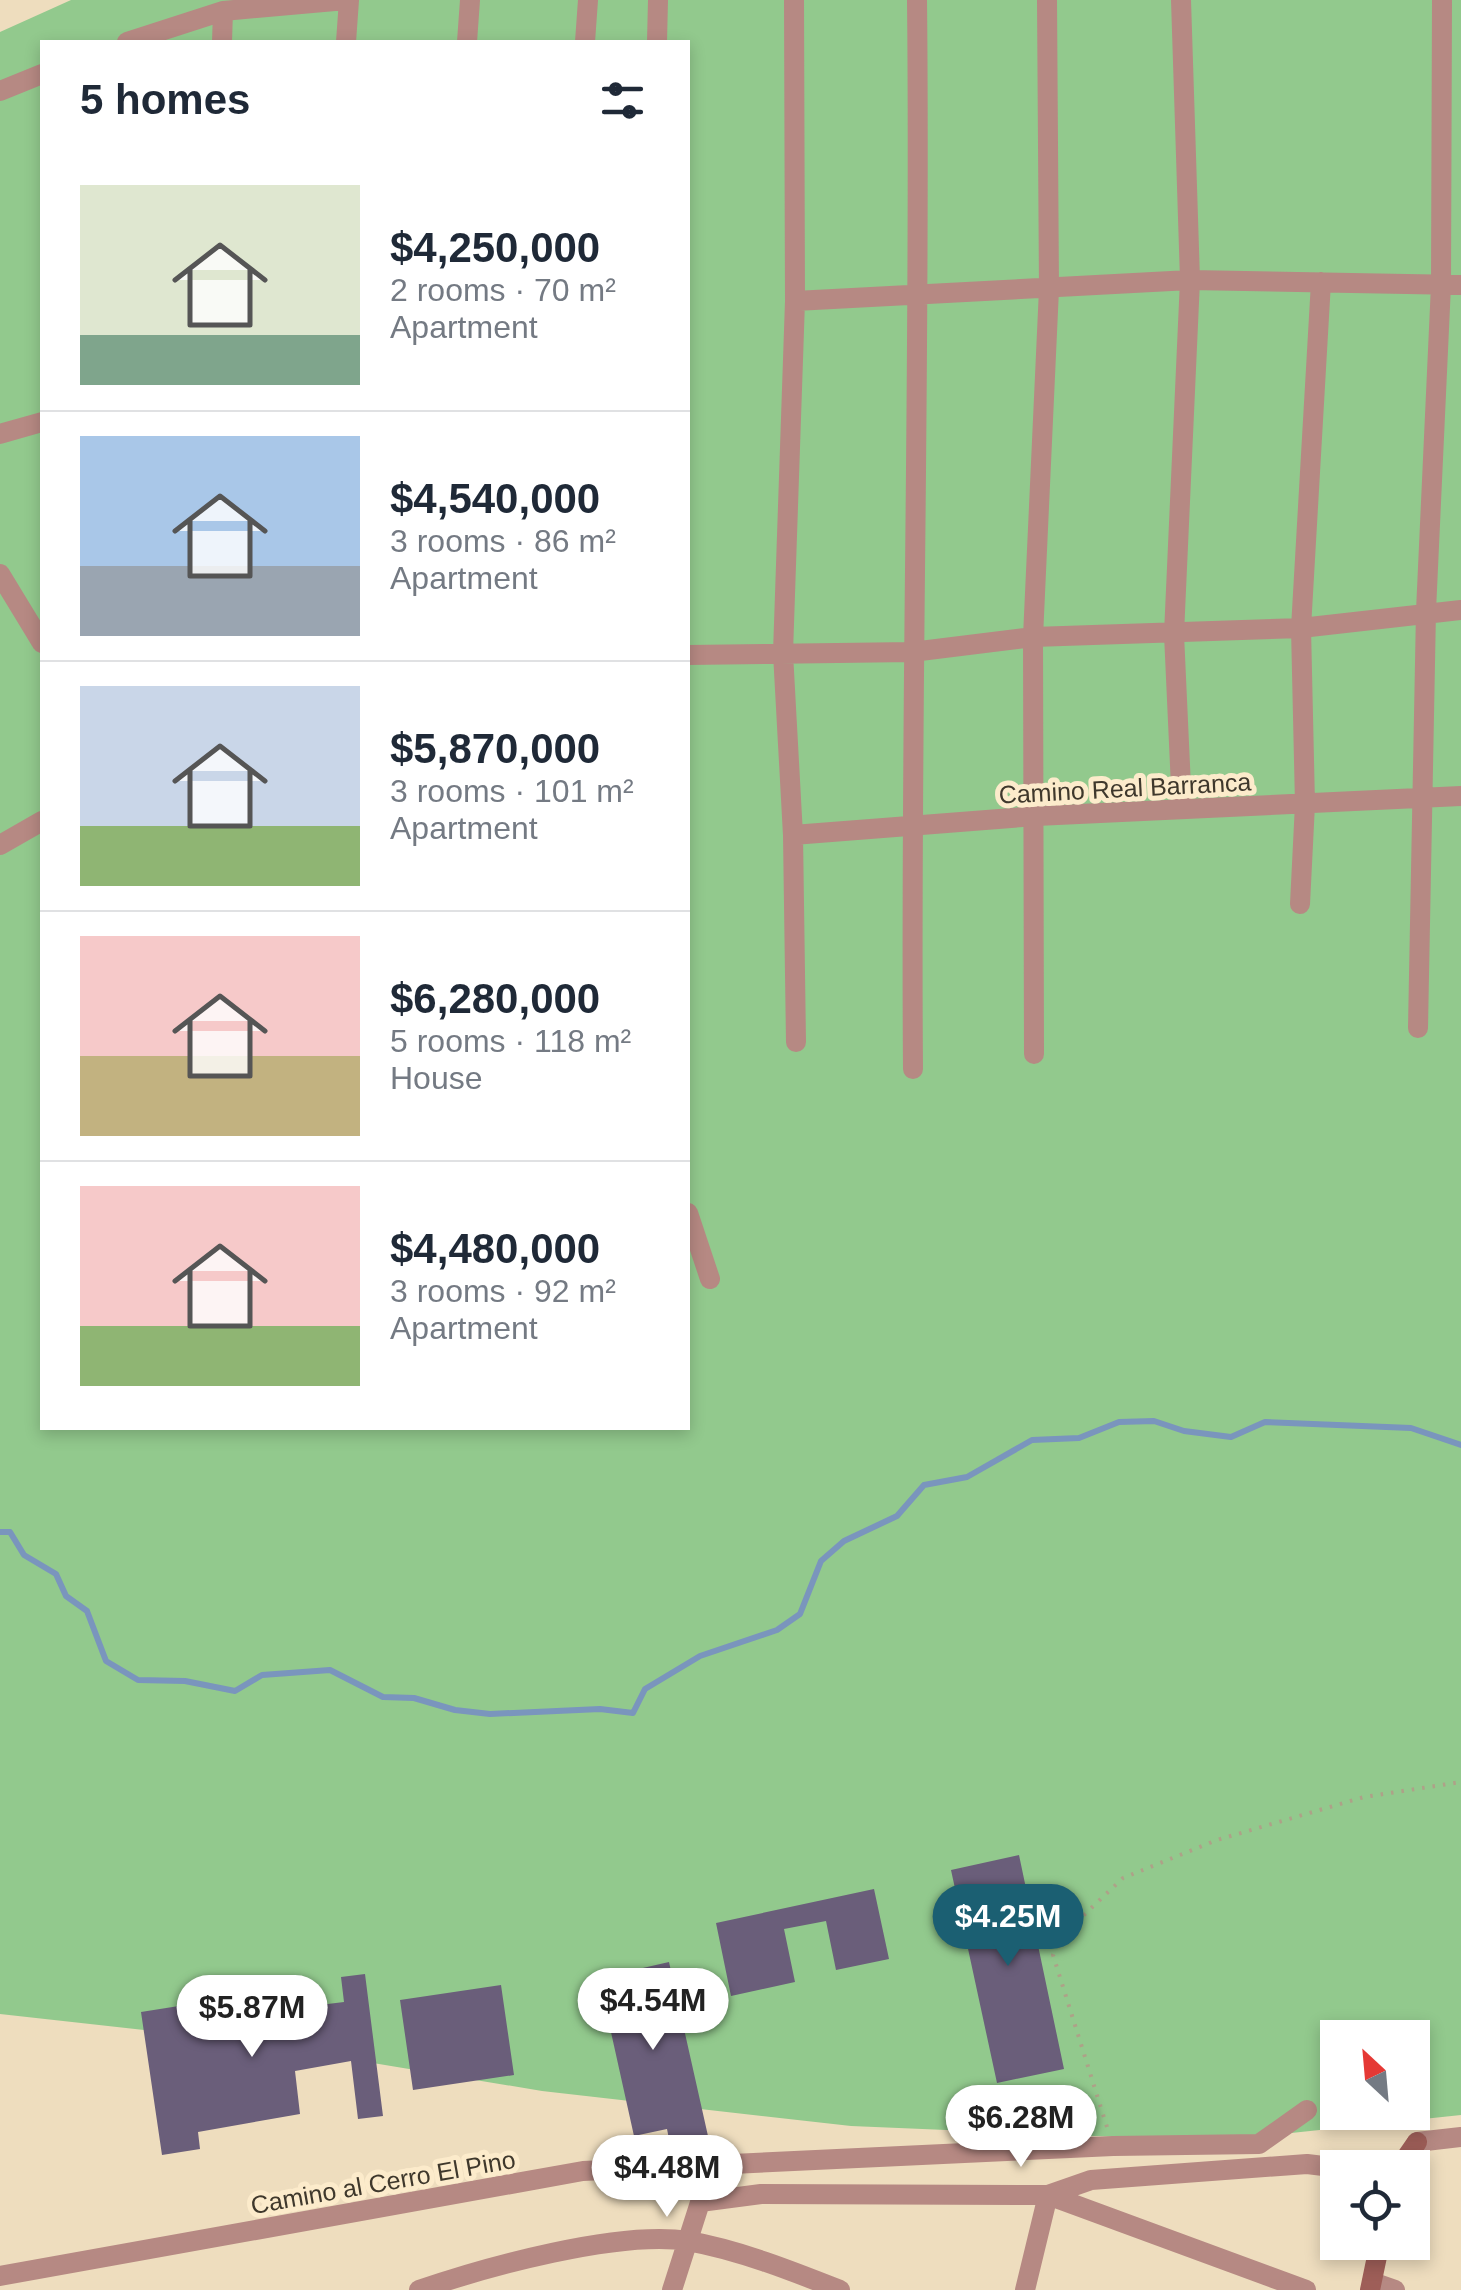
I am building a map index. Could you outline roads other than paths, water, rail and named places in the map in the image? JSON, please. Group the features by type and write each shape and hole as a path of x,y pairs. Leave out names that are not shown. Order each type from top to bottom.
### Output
{"street":[{"path":"133,40 224,10 347,0 346,40"},
{"path":"466,40 470,0"},
{"path":"584,40 588,0"},
{"path":"657,40 658,0"},
{"path":"794,0 795,302 783,653 793,835 796,1042"},
{"path":"913,1070 912,652 920,296 917,0"},
{"path":"1034,1054 1033,637 1050,289 1047,0"},
{"path":"1181,0 1190,280 1174,634 1182,810"},
{"path":"1418,1028 1426,611 1451,285 1442,0"},
{"path":"222,40 224,10"},
{"path":"0,91 40,75"},
{"path":"795,302 1190,280 1451,285"},
{"path":"1300,904 1305,804 1301,628 1321,282"},
{"path":"0,434 40,425"},
{"path":"0,574 40,640"},
{"path":"690,655 912,652 1033,637 1301,628 1461,610"},
{"name":"Camino Real Barranca","path":"793,835 1036,816 1461,796"},
{"path":"0,845 40,821"},
{"path":"690,1219 710,1279"},
{"name":"Camino al Cerro El Pino","path":"0,2276 583,2171 1113,2146 1259,2144 1307,2110"},
{"path":"1411,2150 1417,2142 1461,2137"},
{"path":"672,2290 712,2165"},
{"path":"700,2202 761,2194 1048,2195 1090,2180 1320,2166"},
{"path":"1025,2290 1048,2195"},
{"path":"1048,2195 1306,2290"},
{"path":"419,2290 520,2260 613,2244 686,2241 840,2290"},
{"path":"1376,2260 1371,2286 1395,2290"}],"waterway":[{"path":"0,1532 10,1532 24,1555 56,1574 66,1596 87,1611 106,1661 138,1680 185,1681 235,1691 262,1675 330,1670 383,1697 414,1698 455,1710 490,1714 600,1709 633,1713 645,1689 700,1656 777,1630 800,1614 821,1561 844,1541 897,1516 924,1485 967,1477 1032,1440 1079,1438 1119,1422 1154,1421 1184,1431 1231,1437 1265,1422 1411,1428 1461,1445"}]}
